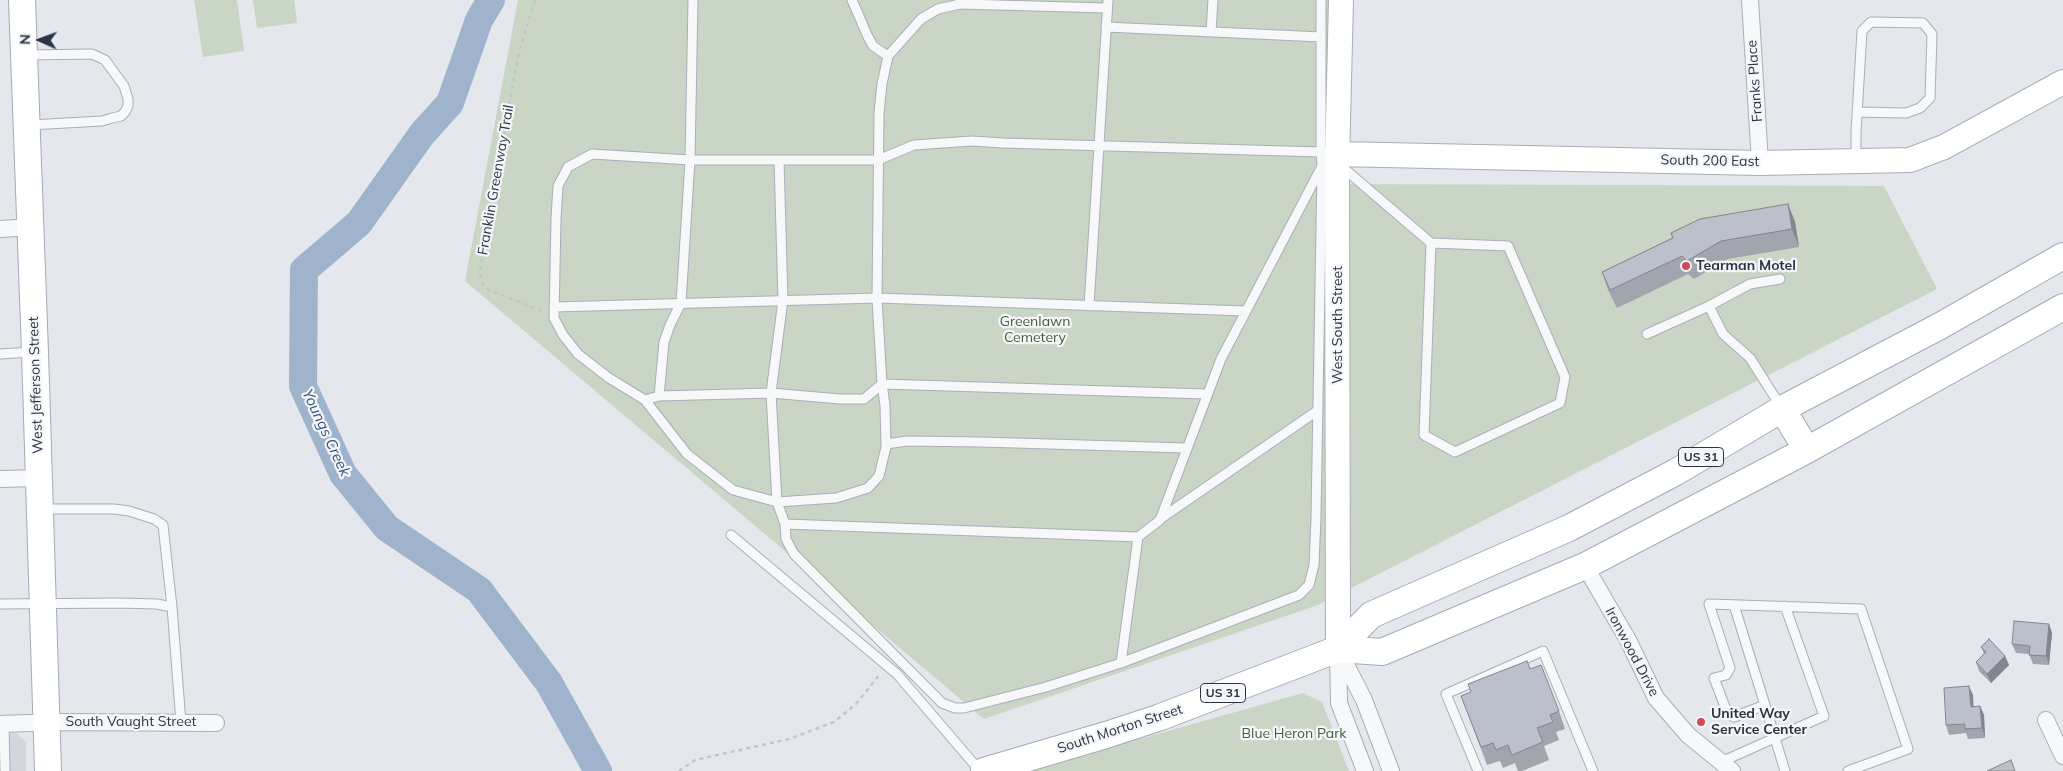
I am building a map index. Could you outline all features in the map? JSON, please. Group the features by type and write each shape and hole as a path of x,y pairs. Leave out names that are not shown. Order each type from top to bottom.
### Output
{"main road":[{"name":"West Jefferson Street","path":"22,0 36,352 38,478 48,771"},
{"name":"US 31","path":"1338,650 1371,615 1569,528 1676,472 1782,409 1940,326 2063,256"},
{"name":"US 31","path":"1338,650 1382,652 1585,566 1807,450 2063,307"},
{"path":"1782,409 1807,450"},
{"name":"South Morton Street","path":"982,771 1158,718 1338,650"}],"street":[{"name":"West South Street","path":"1338,650 1329,159 1341,0"},
{"name":"Franks Place","path":"1750,0 1760,162"},
{"name":"South 200 East","path":"1329,159 1760,162 1910,160 1944,148 2063,82"},
{"path":"0,229 31,227"},
{"path":"0,479 38,478"},
{"name":"Ironwood Drive","path":"1585,566 1628,640 1656,698 1688,735 1726,767"},
{"path":"1338,650 1339,704 1366,771"},
{"path":"1338,650 1364,700 1391,771"},
{"path":"2046,720 2063,756"},
{"name":"South Vaught Street","path":"2,724 46,722 216,723"}],"lane":[{"path":"659,396 664,342 681,303 690,160 693,0"},
{"path":"852,0 873,46 888,56"},
{"path":"1211,32 1213,0"},
{"path":"779,160 783,300 771,393 777,502 785,524 786,539 794,554 942,703 948,706 964,708 1046,687 1121,663 1299,595 1308,585 1314,565 1317,411 1329,159 1321,37 1321,0"},
{"path":"1089,306 1100,145 1108,4 960,2 938,9 921,19 888,56 882,84 879,113 878,160 877,298 886,444 879,476 868,488 836,498 777,502 733,490 688,454 645,400 609,378 578,354 563,335 554,318 558,186 568,167 592,154 690,160 878,160 914,145 972,141 1100,145 1329,159 1431,243 1508,246 1565,377 1560,403 1455,452 1424,435 1431,243"},
{"path":"1856,161 1857,112 1862,31 1872,22 1923,24 1932,34 1930,98 1920,108 1906,113 1857,112"},
{"path":"1106,27 1321,37"},
{"path":"25,55 92,54 104,60 124,86 128,99 128,106 121,116 102,121 27,125"},
{"path":"1160,520 1206,394 1221,359 1329,159"},
{"path":"1647,334 1709,306 1750,284 1780,279"},
{"path":"554,307 877,298 1246,311"},
{"path":"1709,306 1723,334 1750,358 1782,409"},
{"path":"0,354 36,352"},
{"path":"645,400 659,396 771,393 840,400 864,399 882,384 1206,394"},
{"path":"785,524 1138,537 1317,411"},
{"path":"886,444 907,441 1186,448"},
{"path":"39,510 130,511 154,519 163,525 172,607 180,723"},
{"path":"731,535 897,674 982,771"},
{"path":"1121,663 1138,537"},
{"path":"0,604 43,602 138,603 172,607"},
{"path":"1766,705 1734,717 1727,712 1714,678 1726,675 1730,668 1709,604 1861,608 1908,749 1848,771"},
{"path":"1734,605 1785,771"},
{"path":"1726,767 1776,738 1824,716 1785,606"},
{"path":"1478,771 1446,694 1543,651 1594,771"},
{"path":"2,724 2,751 5,771"}],"path":[{"name":"Franklin Greenway Trail","path":"535,0 519,52 480,273 482,283 489,290 541,310 554,318"},
{"path":"679,771 694,760 762,747 834,722 856,704 887,666"}],"shaded area":[{"path":"16,733 26,742 26,771 0,771 0,734"}],"green space":[{"path":"194,0 237,0 244,51 203,57"},
{"path":"253,0 294,0 297,23 257,28"},
{"name":"Greenlawn Cemetery","path":"518,0 1330,0 1330,184 1884,186 1937,289 1318,605 984,719 465,281"},
{"name":"Blue Heron Park","path":"1303,693 1322,702 1349,771 1026,771"}],"building":[{"path":"1788,204 1792,229 1721,241 1687,261 1682,256 1610,290 1602,272 1673,238 1671,233 1700,219"},
{"path":"2014,621 2049,624 2046,656 2029,655 2030,646 2012,644"},
{"path":"1989,639 2005,656 1987,674 1976,662 1986,652 1981,647"},
{"path":"1527,661 1530,669 1541,665 1559,711 1550,715 1553,722 1537,728 1543,742 1512,755 1508,745 1496,750 1493,743 1481,747 1461,696 1471,692 1468,684"},
{"path":"1969,686 1971,707 1980,706 1982,728 1965,729 1965,724 1946,725 1944,688"},
{"path":"2011,760 2015,771 1987,771"}],"waterway":[{"name":"Youngs Creek","path":"491,0 479,20 450,103 422,134 359,223 304,270 303,386 343,474 387,528 479,590 549,683 598,771"}],"place":[{"name":"Tearman Motel","path":"1686,266"},
{"name":"United Way Service Center","path":"1701,722"}]}
